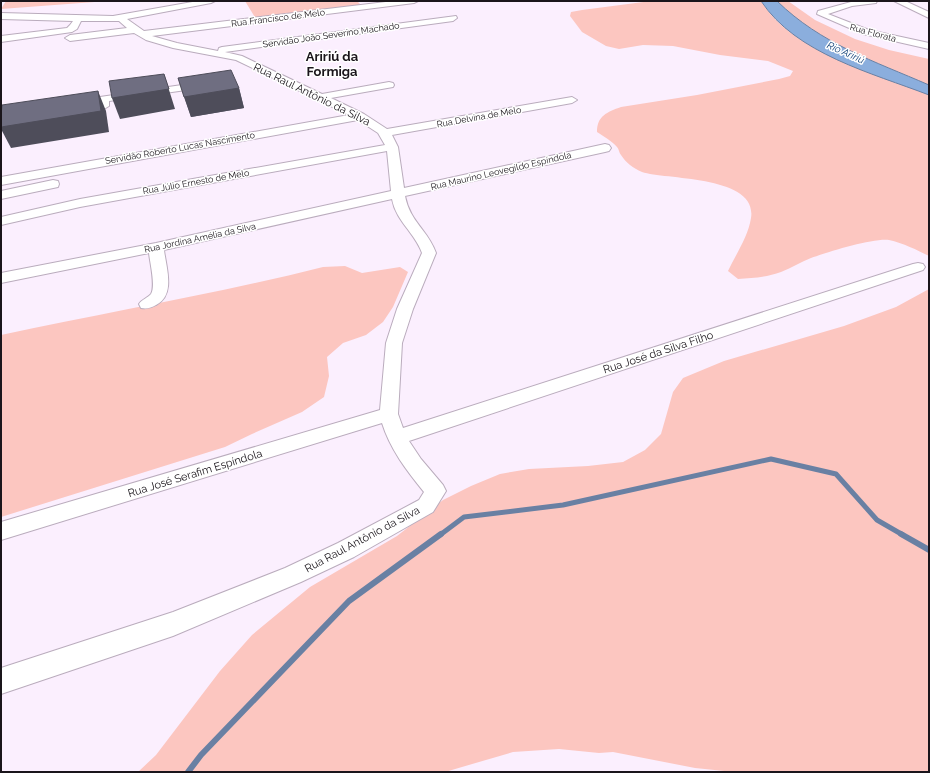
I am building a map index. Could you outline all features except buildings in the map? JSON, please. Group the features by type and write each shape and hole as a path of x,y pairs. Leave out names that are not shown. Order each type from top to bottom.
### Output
{"street":[{"path":"1,16 98,20 120,18 191,3 211,1"},
{"name":"Rua Francisco de Melo","path":"70,38 139,32 414,1"},
{"name":"Rua Florata","path":"873,1 851,4 821,13 823,16 866,32 929,46"},
{"path":"898,1 929,15"},
{"name":"Rua Raul Antônio da Silva","path":"1,682 173,624 293,575 346,550 426,506 436,491 406,454 397,437 389,414 394,343 405,309 429,253 426,244 403,214 388,140 360,116 320,97 246,57 166,44 139,32 120,18"},
{"path":"1,39 69,30 74,27 78,19"},
{"name":"Servidão João Severino Machado","path":"209,52 454,22 269,53"},
{"path":"320,97 389,85"},
{"path":"104,106 104,99 182,88"},
{"name":"Rua Delvina de Melo","path":"388,140 572,100"},
{"name":"Servidão Roberto Lucas Nascimento","path":"1,182 360,116"},
{"name":"Rua Júlio Ernesto de Melo","path":"1,221 388,140"},
{"name":"Rua Maurino Leovegildo Espíndola","path":"398,194 605,148"},
{"path":"1,195 53,184"},
{"name":"Rua Jordina Amélia da Silva","path":"1,278 156,247 398,194"},
{"path":"146,304 156,299 161,289 156,247"},
{"name":"Rua José da Silva Filho","path":"397,437 918,267"},
{"name":"Rua José Serafim Espíndola","path":"1,531 389,414"}],"shaded area":[{"path":"6,1 108,1 1,9"},
{"path":"245,1 357,1 361,5 256,19"},
{"path":"651,1 761,1 779,23 801,40 813,47 880,77 929,95 929,256 899,243 889,240 882,240 862,243 828,252 776,274 755,278 738,279 728,271 745,239 751,218 749,204 740,194 726,187 708,182 642,172 630,165 620,154 615,145 597,132 597,127 604,115 621,107 697,95 779,79 790,76 793,71 768,61 720,55 673,46 643,45 619,49 606,46 582,32 570,16 571,12"},
{"path":"777,1 788,1 815,20 855,39 889,50 929,59 929,85 868,59 830,40 794,16"},
{"path":"345,266 362,273 400,267 408,272 393,307 383,322 366,335 343,343 327,357 329,376 324,397 302,412 225,447 1,517 1,335 283,277 323,267"},
{"path":"929,289 929,772 734,772 695,768 613,752 599,753 559,749 513,752 445,772 138,772 156,755 220,671 252,635 310,587 397,536 443,500 500,474 529,469 588,466 623,462 645,450 661,434 673,392 683,378 724,361 844,326 896,307"}],"water":[{"name":"Rio Aririú","path":"761,1 777,1 794,16 830,40 868,59 929,85 929,95 860,70 815,48 794,35 776,19"}],"waterway":[{"path":"440,535 464,517 563,505 771,459 836,474 877,520 903,535"},
{"path":"188,772 201,755 349,601 441,534"},
{"path":"901,534 929,550"}],"district":[{"name":"Aririú da Formiga","path":"332,64"}]}
